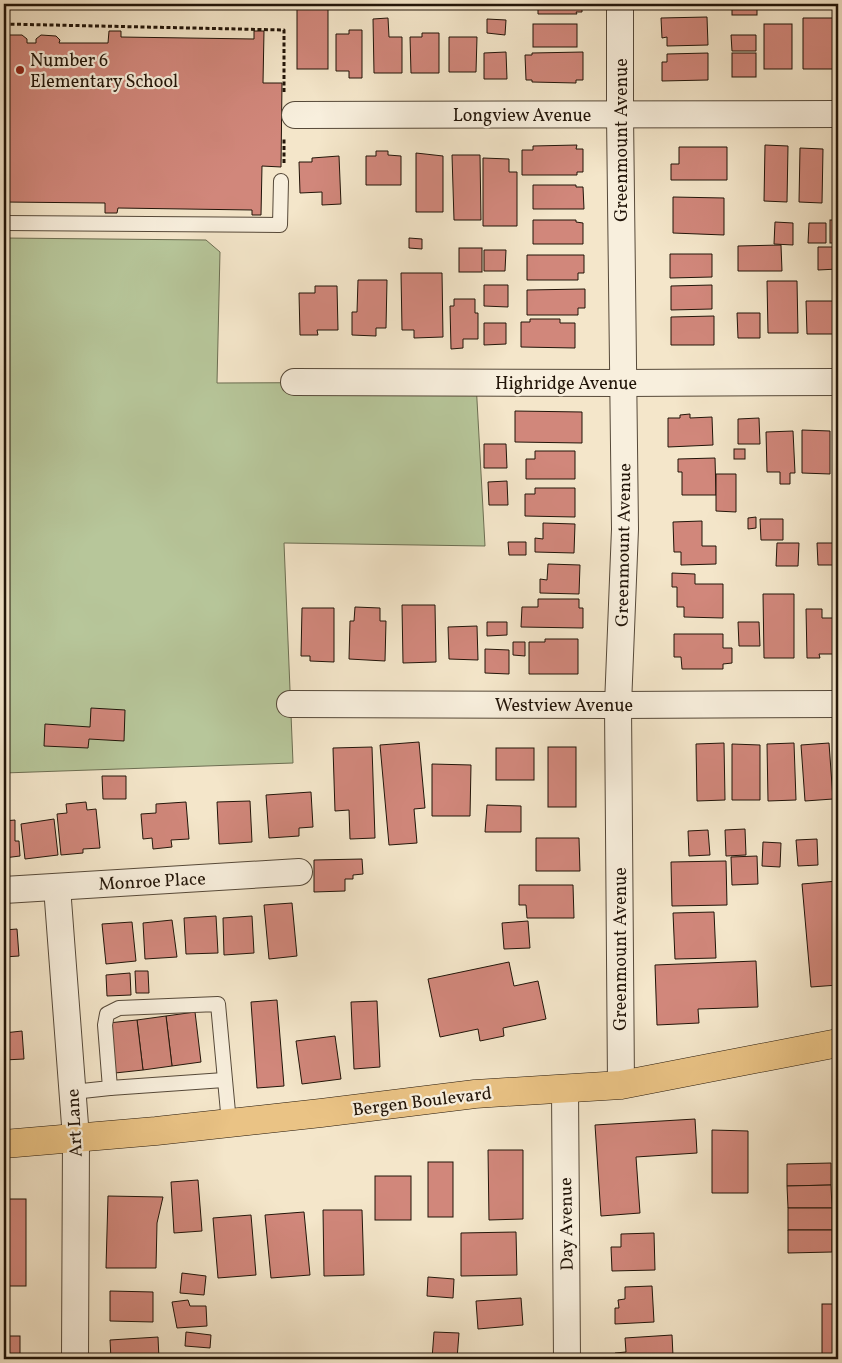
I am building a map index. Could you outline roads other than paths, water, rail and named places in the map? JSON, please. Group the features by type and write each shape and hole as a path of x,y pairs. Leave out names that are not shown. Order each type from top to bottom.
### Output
{"main road":[{"name":"Bergen Boulevard","path":"4,1144 229,1123 475,1094 565,1090 622,1085 838,1044"}],"street":[{"name":"Greenmount Avenue","path":"620,4 625,528 618,705 622,1085"},
{"name":"Longview Avenue","path":"288,114 838,114"},
{"name":"Highridge Avenue","path":"294,382 838,382"},
{"name":"Westview Avenue","path":"290,704 838,704"},
{"name":"Monroe Place","path":"4,890 299,872"},
{"name":"Art Lane","path":"57,887 76,1138 75,1359"},
{"name":"Day Avenue","path":"565,1090 567,1359"}],"lane":[{"path":"4,223 280,225 282,175"},
{"path":"110,1088 104,1025 107,1014 119,1008 218,1004 229,1123"},
{"path":"73,1092 224,1080"}],"place":[{"name":"Number 6 Elementary School","path":"20,70"}]}
